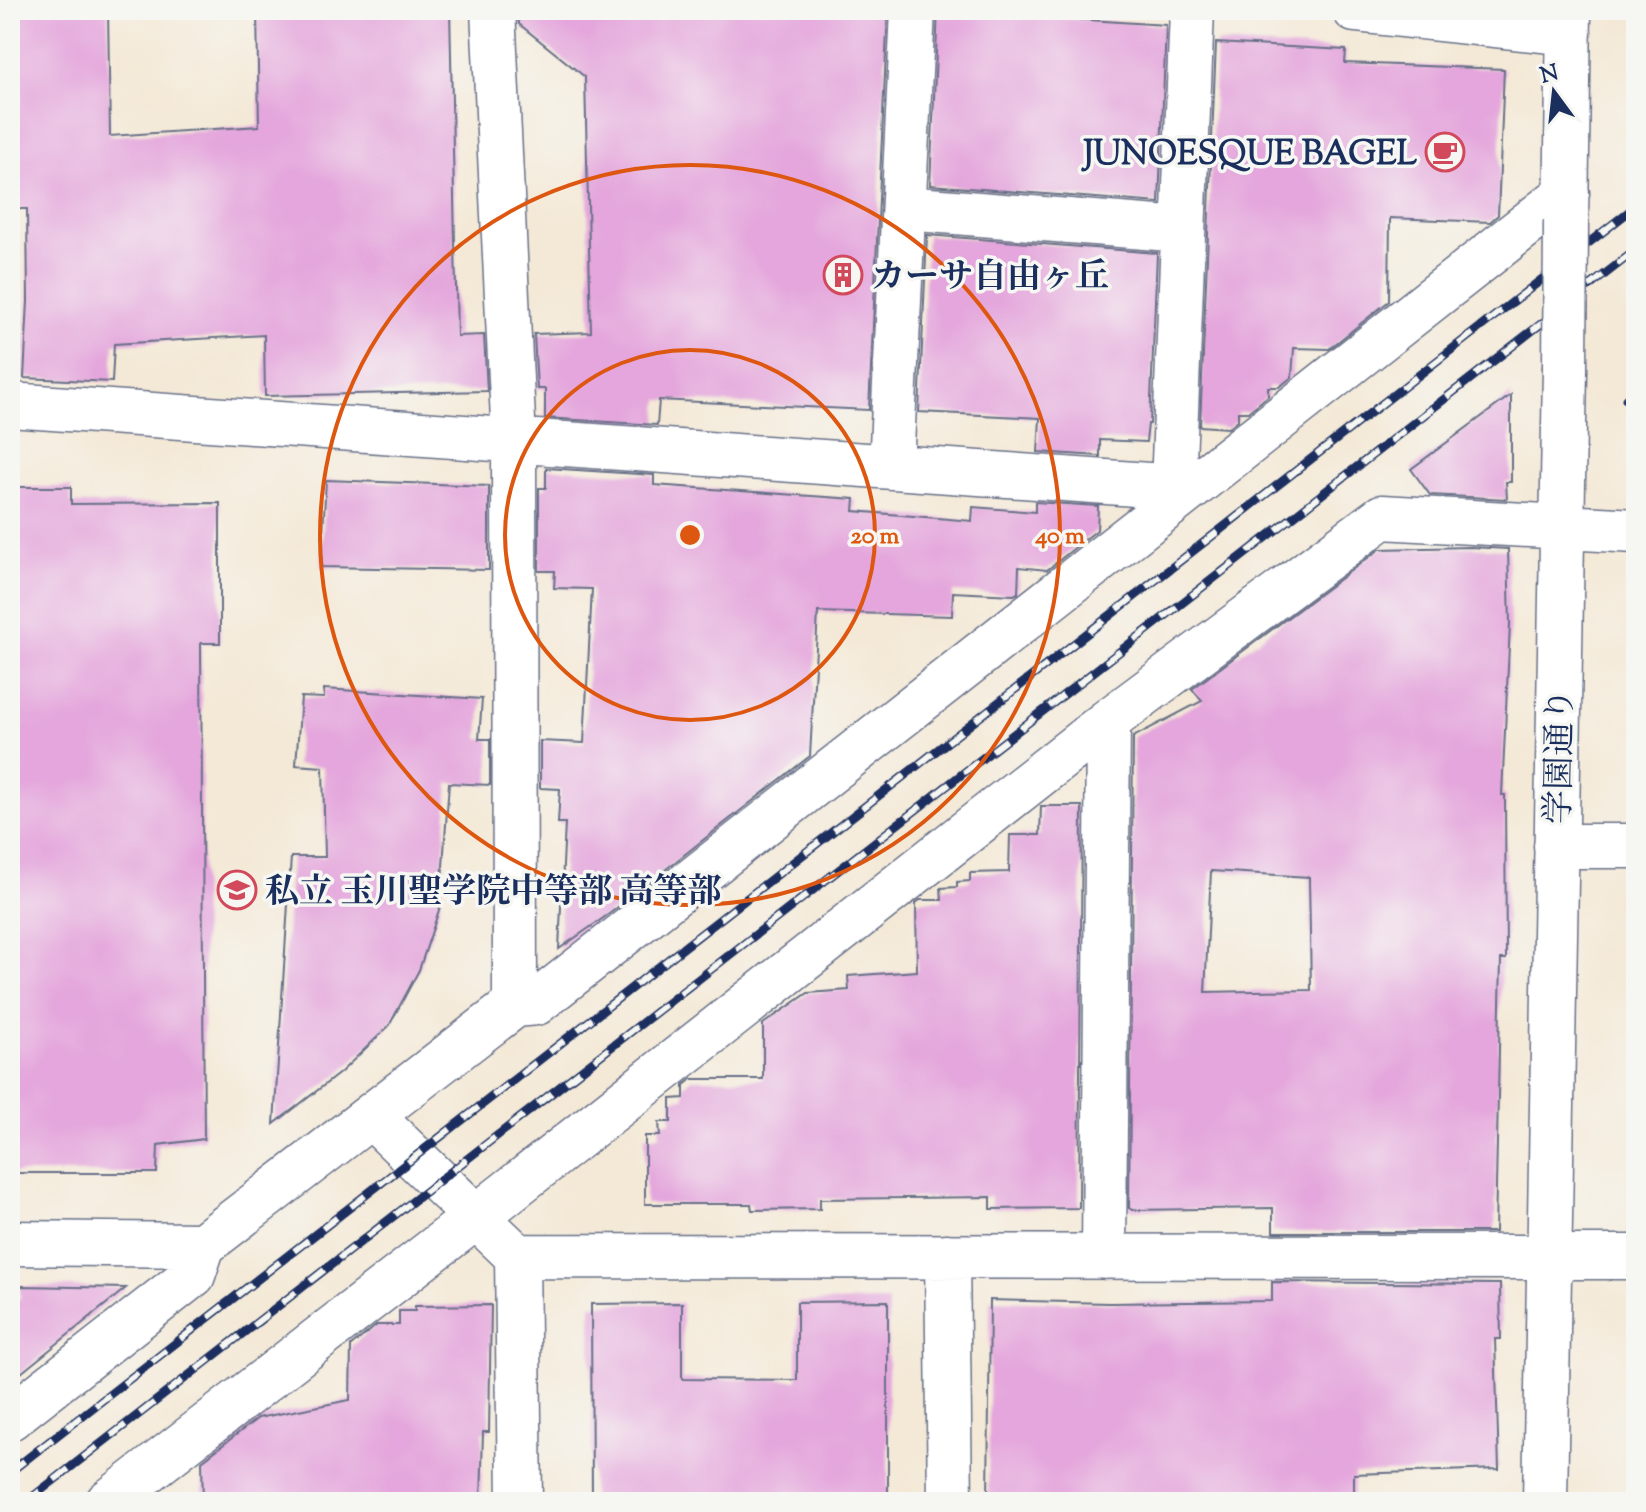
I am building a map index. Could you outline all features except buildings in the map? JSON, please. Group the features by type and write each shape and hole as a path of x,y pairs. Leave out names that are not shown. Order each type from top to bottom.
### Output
{"street":[{"path":"493,10 514,441 515,1005"},
{"path":"891,467 913,10"},
{"path":"1182,488 1183,230 1192,10"},
{"path":"1355,10 1569,22"},
{"name":"学園通り","path":"1545,1502 1569,22"},
{"path":"10,1418 193,1275 203,1245 515,1005 536,1003 1182,488 1567,207"},
{"path":"904,208 1183,230"},
{"path":"10,405 1182,488"},
{"path":"108,1502 1108,721 1382,517 1636,531"},
{"path":"1104,1257 1108,721"},
{"path":"1556,846 1636,846"},
{"path":"372,1117 517,1256 1636,1257"},
{"path":"10,1243 203,1245"},
{"path":"517,1256 520,1502"},
{"path":"947,1256 950,1502"}],"railway":[{"path":"10,1472 1636,206"},
{"path":"26,1502 1636,250"},
{"path":"1626,399 1636,391"}],"place":[{"name":"JUNOESQUE BAGEL","path":"1445,152"},
{"name":"カーサ自由ヶ丘","path":"843,275"},
{"name":"私立 玉川聖学院中等部 高等部","path":"237,890"}]}
